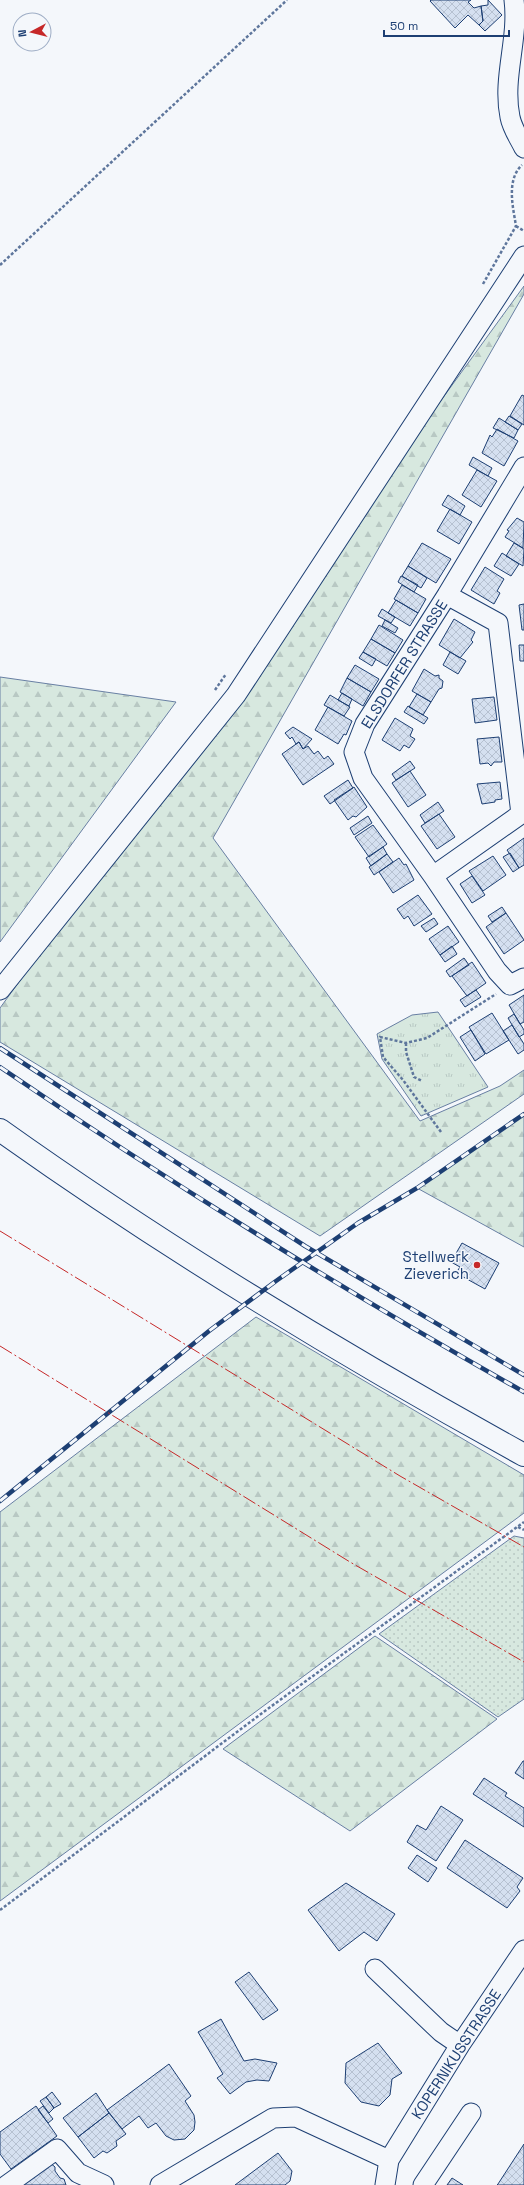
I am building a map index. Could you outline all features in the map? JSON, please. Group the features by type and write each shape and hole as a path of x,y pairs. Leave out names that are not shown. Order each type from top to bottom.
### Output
{"main road":[{"path":"0,1130 66,1177 246,1292 388,1379 524,1455"}],"street":[{"path":"514,0 520,24 508,100 510,118 524,148"},
{"path":"0,990 236,695 524,256"},
{"name":"ELSDORFER STRASSE","path":"517,982 497,971 433,876 363,778 354,752 365,724 447,595 524,467"},
{"path":"433,876 520,814 498,623 447,595"},
{"name":"KOPERNIKUSSTRASSE","path":"385,2185 389,2160 460,2045 524,1950"},
{"path":"375,1969 441,2032 460,2045"},
{"path":"423,2185 471,2113"},
{"path":"160,2185 273,2118 296,2117 389,2160"},
{"path":"7,2185 57,2148 78,2173 104,2185"}],"path":[{"path":"0,265 287,0"},
{"path":"479,290 516,226 512,204 512,186 518,168 524,162"},
{"path":"516,226 524,231"},
{"path":"211,696 230,670"},
{"path":"441,1132 403,1080 383,1057 380,1037 406,1042 427,1038 517,982"},
{"path":"406,1042 406,1052 414,1077 422,1081"},
{"path":"0,1910 276,1703 524,1522"},
{"path":"518,1526 524,1530"}],"green space":[{"path":"524,286 524,294 213,838 420,1121 500,1086 524,1070 524,1094 320,1236 0,1042 0,1008"},
{"path":"0,677 176,702 0,942"},
{"path":"438,1012 488,1087 421,1116 382,1059 377,1034 412,1015"},
{"path":"524,1114 524,1247 417,1188"},
{"path":"256,1317 524,1475 524,1513 0,1901 0,1512"},
{"path":"514,1536 524,1538 524,1699 498,1717 379,1634"},
{"path":"375,1636 497,1719 350,1831 223,1749"}],"building":[{"path":"471,0 468,2 474,8 481,6 483,21 479,25 468,15 455,28 430,1"},
{"path":"488,0 502,15 485,31 479,25 483,21 481,6 488,5"},
{"path":"522,395 524,396 524,425 510,416"},
{"path":"509,416 522,424 518,430 505,422"},
{"path":"499,418 518,430 514,438 493,428"},
{"path":"497,429 518,441 504,466 482,453 490,435 492,437"},
{"path":"473,457 492,468 488,476 469,465"},
{"path":"477,470 497,481 481,507 462,495"},
{"path":"448,495 465,506 460,515 442,505"},
{"path":"450,509 472,522 459,544 437,531"},
{"path":"517,518 524,522 523,548 505,537 509,531 507,530"},
{"path":"422,543 451,559 436,583 408,566"},
{"path":"514,543 524,549 523,566 506,556"},
{"path":"502,553 519,564 511,576 494,566"},
{"path":"408,566 427,578 421,588 402,576"},
{"path":"485,567 504,579 497,591 500,593 494,604 471,590"},
{"path":"401,576 418,585 414,592 398,582"},
{"path":"402,585 426,599 418,613 394,599"},
{"path":"396,600 418,613 410,626 388,613"},
{"path":"524,604 524,630 522,630 519,605"},
{"path":"382,609 395,617 391,623 378,616"},
{"path":"454,619 475,632 471,640 473,642 460,658 439,645"},
{"path":"385,620 398,628 395,633 382,626"},
{"path":"379,625 403,640 395,653 371,639"},
{"path":"371,639 395,653 387,666 363,652"},
{"path":"519,645 524,645 524,661 520,661"},
{"path":"363,652 376,659 372,666 359,658"},
{"path":"450,652 466,661 458,674 443,665"},
{"path":"355,665 379,679 371,692 347,678"},
{"path":"424,669 435,676 439,675 439,678 443,681 442,688 439,689 431,702 412,691"},
{"path":"347,678 371,692 363,706 340,692"},
{"path":"342,693 352,699 349,706 338,700"},
{"path":"417,694 431,702 423,715 409,707"},
{"path":"330,695 350,707 344,716 324,705"},
{"path":"494,697 497,720 475,723 472,699"},
{"path":"408,706 428,718 424,724 404,712"},
{"path":"328,707 352,721 346,735 344,734 338,744 315,730"},
{"path":"395,718 413,729 410,736 415,739 409,748 404,745 400,751 382,740"},
{"path":"293,727 312,739 303,749 299,742 296,744 292,737 290,739 285,733"},
{"path":"499,737 502,762 494,762 491,766 488,763 480,764 477,739"},
{"path":"299,742 303,749 308,746 314,754 318,751 324,759 328,756 334,764 303,785 282,754"},
{"path":"410,761 415,768 396,780 392,774"},
{"path":"410,771 426,795 408,807 392,783"},
{"path":"348,780 353,788 330,804 324,796"},
{"path":"500,782 502,799 495,800 495,802 482,804 477,784"},
{"path":"354,787 367,807 356,817 353,816 348,820 334,800"},
{"path":"438,802 444,811 425,823 420,815"},
{"path":"439,814 455,837 437,849 421,826"},
{"path":"368,816 372,823 354,835 350,828"},
{"path":"373,825 387,844 369,857 355,837"},
{"path":"524,838 524,865 519,868 507,850"},
{"path":"383,847 387,854 371,866 366,858"},
{"path":"510,853 519,868 513,872 503,857"},
{"path":"387,854 393,862 374,875 369,867"},
{"path":"493,856 506,875 483,891 469,871"},
{"path":"399,858 404,865 406,864 414,880 393,893 379,872"},
{"path":"472,876 485,895 472,903 460,884"},
{"path":"418,895 432,914 414,926 408,916 404,919 397,909"},
{"path":"502,907 506,913 492,922 488,916"},
{"path":"506,913 524,940 504,954 486,927"},
{"path":"434,918 438,924 426,932 421,926"},
{"path":"448,926 459,942 440,955 429,939"},
{"path":"452,946 457,954 445,962 440,955"},
{"path":"464,958 469,965 450,977 446,971"},
{"path":"472,962 486,983 467,996 452,976"},
{"path":"476,990 481,997 465,1007 460,1000"},
{"path":"524,995 524,1022 520,1024 509,1005"},
{"path":"492,1013 509,1040 486,1054 469,1027"},
{"path":"514,1014 524,1030 524,1034 519,1037 508,1018"},
{"path":"512,1025 524,1044 524,1050 518,1054 503,1031"},
{"path":"471,1030 485,1054 475,1061 460,1037"},
{"name":"Stellwerk Zieverich","path":"462,1243 499,1263 485,1289 456,1273 460,1267 451,1262"},
{"path":"524,1761 524,1779 515,1773"},
{"path":"484,1778 507,1793 505,1796 524,1808 524,1827 473,1794"},
{"path":"441,1806 463,1820 436,1861 407,1842 417,1825 426,1830"},
{"path":"465,1840 523,1878 517,1887 520,1891 507,1908 447,1868"},
{"path":"417,1855 437,1868 428,1882 408,1868"},
{"path":"346,1883 395,1914 377,1941 364,1932 339,1951 308,1910"},
{"path":"249,1972 278,2010 263,2020 235,1982"},
{"path":"221,2019 244,2061 255,2059 277,2063 269,2081 257,2080 246,2082 230,2094 217,2078 223,2074 198,2032"},
{"path":"378,2043 402,2073 392,2079 390,2095 379,2106 361,2102 345,2083 346,2063"},
{"path":"169,2064 191,2096 185,2101 194,2115 194,2130 185,2139 174,2140 166,2136 156,2123 148,2128 139,2116 122,2129 107,2110"},
{"path":"52,2092 61,2104 54,2108 46,2097"},
{"path":"96,2093 109,2113 78,2137 63,2118"},
{"path":"46,2097 54,2108 49,2113 40,2101"},
{"path":"36,2106 57,2136 11,2169 0,2154 0,2132"},
{"path":"43,2106 53,2119 48,2123 38,2110"},
{"path":"109,2113 126,2134 116,2141 117,2146 107,2153 103,2151 94,2158 78,2137"},
{"path":"524,2144 524,2185 497,2185 498,2184"},
{"path":"278,2153 292,2171 290,2181 285,2185 235,2185"},
{"path":"49,2162 55,2167 55,2171 60,2178 64,2179 66,2185 22,2185"},
{"path":"452,2178 463,2185 447,2185"}],"railway":[{"path":"0,1048 305,1246 524,1375"},
{"path":"0,1067 128,1153 259,1235 391,1315 524,1392"},
{"path":"0,1501 209,1331 276,1281 358,1223 417,1188 524,1114"}],"power":[{"path":"0,1231 400,1476 524,1547"},
{"path":"0,1346 350,1562 524,1662"}],"place":[{"name":"Stellwerk Zieverich","path":"477,1265"}]}
